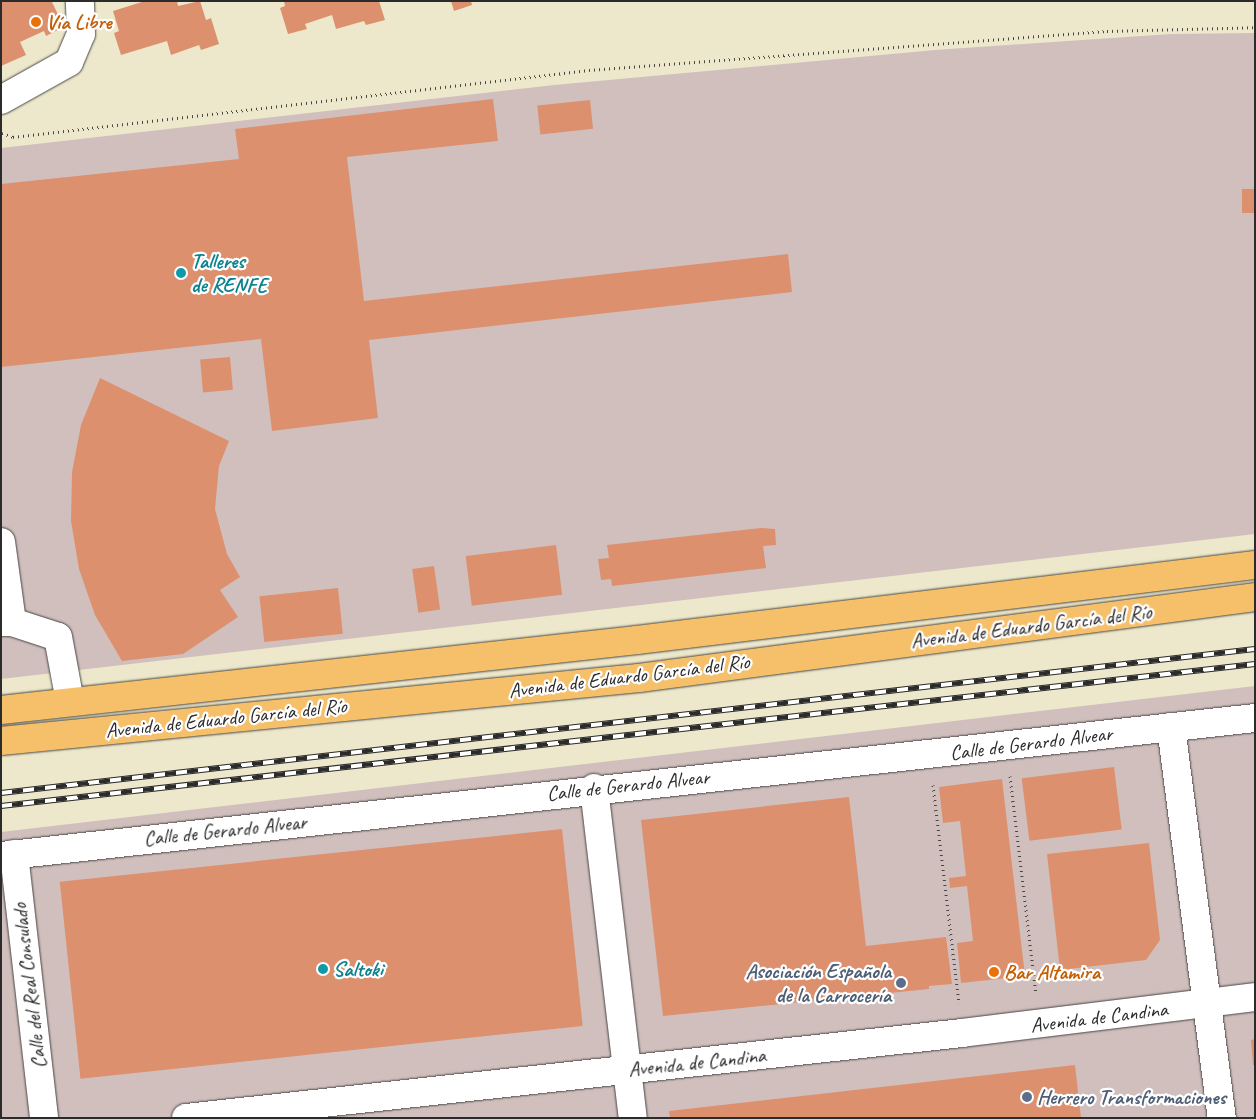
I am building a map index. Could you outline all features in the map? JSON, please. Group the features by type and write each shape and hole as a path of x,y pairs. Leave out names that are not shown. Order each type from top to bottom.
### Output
{"highway":[{"name":"Avenida de Eduardo García del Río","path":"1,710 637,640 1255,566"},
{"name":"Avenida de Eduardo García del Río","path":"1,741 639,678 1255,598"}],"street":[{"path":"1,100 69,62 81,34 80,1"},
{"path":"1,542 6,622 58,636 70,702"},
{"name":"Calle de Gerardo Alvear","path":"7,855 594,788 1006,747 1255,718"},
{"path":"1171,727 1222,1118"},
{"path":"594,788 632,1118"},
{"name":"Calle del Real Consulado","path":"7,855 44,1118"},
{"name":"Avenida de Candina","path":"186,1118 1040,1024 1255,998"}],"path":[{"path":"1,132 13,137 589,70 1107,31 1255,27"},
{"path":"1009,770 1040,1024"},
{"path":"932,779 957,983"}],"shaded area":[{"path":"1255,33 1255,534 1,679 1,148 554,85 935,50 1171,34"},
{"path":"1255,686 1255,1118 1,1118 1,832"}],"building":[{"path":"1,1 52,2 64,27 46,36 44,31 20,42 26,55 1,66"},
{"path":"145,1 177,1 178,6 200,1 206,20 211,18 219,44 201,50 199,45 171,55 167,41 121,55 114,33 119,31 113,11"},
{"path":"284,1 379,1 385,20 366,25 364,21 336,29 332,15 305,24 307,29 288,34 280,8 285,6"},
{"path":"451,1 471,1 472,5 454,11"},
{"name":"Talleres de RENFE","path":"493,99 498,141 347,157 364,301 788,254 792,292 369,340 378,418 272,431 261,339 1,367 1,184 239,159 235,129"},
{"path":"590,100 593,129 540,134 537,106"},
{"path":"1242,189 1255,189 1255,213 1242,213"},
{"path":"230,357 233,390 203,392 200,360"},
{"path":"100,378 229,441 219,466 215,509 227,554 240,577 220,590 238,617 183,654 122,661 95,615 79,569 71,521 72,472 81,425"},
{"path":"761,528 775,529 776,545 763,546 766,568 612,586 611,579 601,580 598,559 609,558 607,545"},
{"path":"556,545 562,595 472,606 466,556"},
{"path":"434,566 440,610 418,613 412,569"},
{"path":"338,588 343,634 264,642 259,596"},
{"path":"1114,767 1122,830 1029,841 1022,778"},
{"path":"1002,779 1025,976 961,983 957,943 973,941 967,886 950,888 949,878 966,876 960,821 943,823 939,787"},
{"path":"849,797 866,946 946,937 952,984 929,986 929,989 663,1016 641,820"},
{"name":"Saltoki","path":"562,829 583,1026 80,1079 60,882"},
{"path":"1149,843 1160,940 1146,960 1060,970 1047,854"},
{"path":"1255,1039 1255,1065 1253,1065 1251,1040"},
{"path":"1075,1065 1081,1118 670,1118 669,1111"}],"railway":[{"path":"1,793 1255,649"},
{"path":"1,806 1255,664"}],"place":[{"name":"Vía Libre","path":"36,22"},
{"name":"Talleres de RENFE","path":"181,273"},
{"name":"Saltoki","path":"323,969"},
{"name":"Bar Altamira","path":"994,972"},
{"name":"Asociación Española de la Carrocería","path":"901,983"},
{"name":"Herrero Transformaciones","path":"1027,1097"}]}
